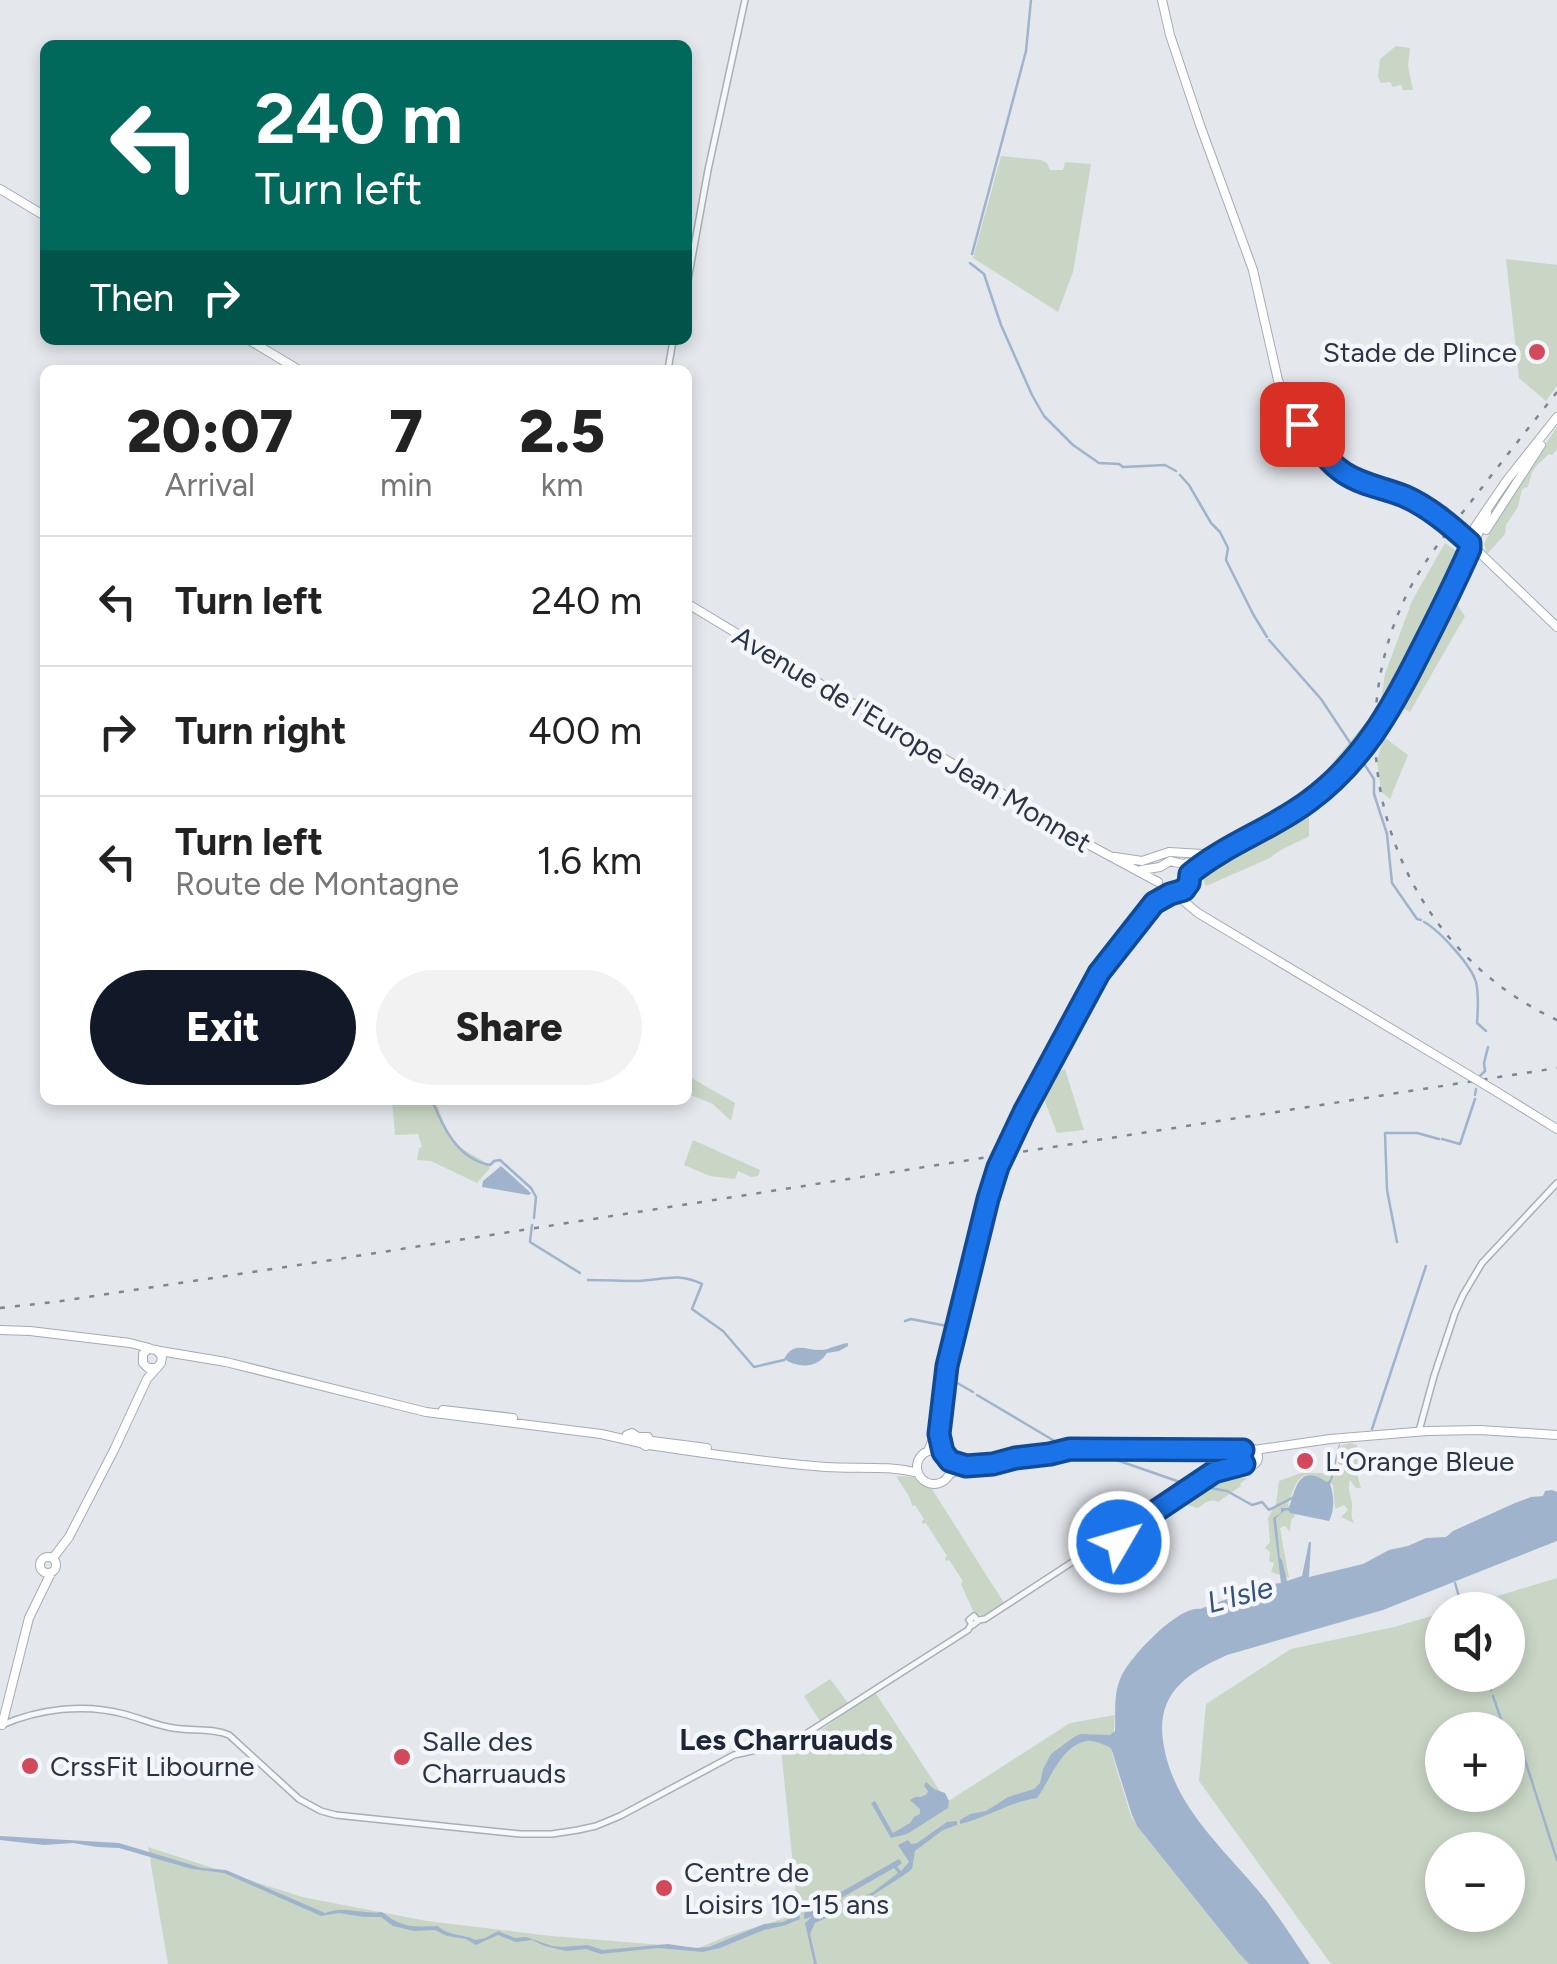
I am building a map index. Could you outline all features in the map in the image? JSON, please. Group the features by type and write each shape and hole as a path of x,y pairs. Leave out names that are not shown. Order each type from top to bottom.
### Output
{"main road":[{"path":"1162,0 1200,125 1254,270 1286,400 1334,465 1358,480 1423,506 1457,531 1557,627"},
{"path":"0,189 40,213"},
{"path":"257,345 290,365"},
{"path":"1138,870 1160,868 1170,861 1196,862 1237,844 1310,800 1354,760 1381,724 1418,656 1487,513 1507,480 1557,419"},
{"path":"1418,656 1448,581 1464,553 1481,538 1557,419"},
{"path":"1456,580 1468,564 1475,528 1487,513"},
{"path":"1457,531 1475,528"},
{"path":"1457,531 1464,553"},
{"path":"1481,538 1485,558"},
{"path":"1468,564 1485,558"},
{"name":"Avenue de l'Europe Jean Monnet","path":"692,606 1158,884"},
{"path":"1104,854 1142,861 1174,852 1203,854 1237,844"},
{"path":"1198,913 1188,886 1190,874 1217,854"},
{"path":"1183,864 1190,874"},
{"path":"1154,903 1160,868"},
{"path":"1158,884 1198,913 1557,1129"},
{"path":"890,1469 910,1466 928,1451 998,1167 1050,1063 1099,973 1154,903 1188,886"},
{"path":"0,1330 130,1342 157,1357"},
{"path":"130,1342 144,1361"},
{"path":"146,1379 145,1351 157,1357"},
{"path":"53,1558 84,1508 157,1357"},
{"path":"144,1361 157,1357 240,1367 451,1416 628,1437 646,1446 664,1441 795,1464 918,1473"},
{"path":"942,1392 939,1434 943,1452 950,1461 967,1466 1066,1452 1126,1449 1215,1450 1252,1466 1256,1454"},
{"path":"1240,1459 1249,1448 1256,1454 1294,1444 1419,1431 1557,1435"},
{"path":"928,1451 943,1452"},
{"path":"918,1461 918,1473 932,1484 967,1466"},
{"path":"950,1461 950,1474"},
{"path":"47,1572 40,1568 41,1560 53,1558"},
{"path":"4,1720 30,1618 47,1572 57,1566 53,1558"}],"street":[{"path":"692,258 745,0"},
{"path":"1419,1431 1463,1295 1482,1263 1557,1182"},
{"path":"4,1720 54,1710 94,1708 169,1728 219,1731 229,1735 287,1790 321,1811 358,1818 552,1834 602,1824 734,1756 790,1744 968,1630 970,1617 985,1619 1240,1459"}],"green space":[{"path":"1396,46 1410,48 1408,66 1413,90 1381,83 1378,77 1380,59"},
{"path":"1001,156 1041,160 1050,170 1063,170 1065,162 1091,164 1073,272 1058,312 973,258"},
{"name":"Stade de Plince","path":"1506,259 1557,265 1557,386 1546,401 1519,378"},
{"path":"1557,427 1557,449 1532,472 1505,534 1487,554 1484,543 1493,528 1491,524"},
{"path":"1445,543 1458,552 1420,641 1389,703 1379,712 1385,674 1412,601"},
{"path":"1454,600 1465,616 1410,712 1404,709 1408,691"},
{"path":"1367,721 1373,729 1338,770 1297,804 1293,803 1325,772"},
{"path":"1384,737 1408,755 1390,799 1381,792 1377,760"},
{"path":"1309,816 1309,836 1206,886 1200,871"},
{"path":"1065,1069 1084,1130 1057,1133 1041,1091 1052,1075"},
{"path":"692,1078 735,1103 731,1121 713,1104 692,1096"},
{"path":"392,1105 437,1105 453,1140 490,1168 477,1183 431,1161 417,1160 422,1147 418,1134 395,1135"},
{"path":"693,1140 760,1170 758,1176 738,1171 735,1179 710,1176 684,1165"},
{"path":"1357,1445 1361,1488 1350,1480 1354,1523 1341,1517 1348,1510 1344,1505 1335,1509 1333,1485 1314,1476 1303,1476 1288,1504 1295,1516 1290,1532 1285,1526 1280,1528 1289,1578 1271,1572 1274,1563 1269,1561 1270,1552 1265,1548 1270,1542 1268,1518 1276,1504 1279,1481 1301,1473 1327,1473 1338,1464 1340,1446"},
{"path":"1231,1472 1236,1478 1247,1478 1218,1502 1210,1501 1198,1508 1183,1504 1220,1475"},
{"path":"896,1476 914,1477 932,1489 1004,1603 984,1616 974,1613 963,1581 946,1561 947,1556 923,1524 924,1519"},
{"path":"1557,1578 1557,1964 1331,1964 1199,1781 1206,1704 1291,1649 1425,1618 1425,1692 1525,1692 1525,1592 1511,1592"},
{"path":"830,1679 848,1703 820,1721 804,1696"},
{"path":"875,1692 947,1802 1070,1723 1115,1715 1112,1754 1131,1816 1249,1964 168,1964 148,1847 302,1897 427,1921 551,1936 699,1948 798,1914 781,1749 814,1735"}],"water":[{"path":"501,1166 531,1193 482,1187 483,1181"},
{"path":"848,1343 813,1364 795,1364 784,1359 796,1348 823,1350"},
{"name":"L'Isle","path":"1340,1444 1330,1484 1333,1502 1329,1521 1288,1510 1276,1518 1287,1581 1302,1576 1309,1542 1309,1577 1363,1564 1389,1550 1426,1538 1446,1537 1515,1503 1552,1490 1557,1492 1557,1541 1383,1610 1227,1655 1186,1679 1168,1700 1162,1729 1164,1747 1178,1788 1200,1823 1263,1897 1310,1964 1249,1964 1137,1826 1111,1748 1102,1744 1087,1741 1070,1749 1037,1798 960,1824 970,1814 986,1811 1008,1797 1034,1789 1051,1754 1074,1737 1110,1735 1115,1731 1118,1683 1145,1645 1168,1624 1191,1610 1281,1583 1273,1518 1281,1513 1281,1508 1289,1508 1297,1485 1305,1476 1330,1480"},
{"path":"926,1782 945,1793 948,1808 907,1834 891,1838 871,1803 875,1801 893,1833 920,1814 910,1800 927,1794"},
{"path":"957,1821 957,1825 943,1830 915,1851 912,1869 907,1873 864,1901 815,1923 810,1934 814,1964 805,1923 812,1917 804,1919 804,1913 899,1859 902,1863 897,1867 901,1871 909,1862 898,1845 908,1840 917,1843 947,1822","holes":["894,1868 898,1873 873,1892 821,1912"]},
{"path":"0,1836 119,1843 202,1868 226,1870 325,1913 382,1912 402,1924 438,1926 475,1940 498,1931 562,1947 587,1945 603,1950 668,1944 695,1948 709,1947 799,1914 800,1919 703,1952 658,1948 601,1954 586,1949 566,1951 532,1940 516,1942 498,1935 476,1945 435,1930 393,1926 381,1917 339,1913 321,1916 224,1873 192,1869 119,1848 73,1843 44,1845 0,1840"}],"waterway":[{"path":"972,254 1026,51 1031,0"},
{"path":"970,263 984,274 1001,325 1044,416 1073,445 1099,463 1123,467 1165,465 1176,471"},
{"path":"1180,475 1220,532 1228,548 1226,560 1267,637"},
{"path":"1269,640 1321,699 1374,779 1374,794 1387,834 1392,883 1421,920"},
{"path":"1424,922 1454,949 1473,975 1478,992 1477,1023 1486,1031"},
{"path":"1480,1076 1485,1071 1488,1047"},
{"path":"1475,1095 1476,1089"},
{"path":"1442,1139 1460,1144 1475,1099"},
{"path":"434,1105 460,1149 479,1162 490,1165 500,1160 531,1188 536,1197 534,1218"},
{"path":"1397,1242 1387,1190 1385,1133 1417,1133 1439,1139"},
{"path":"532,1225 530,1242 580,1273"},
{"path":"1372,1429 1426,1266"},
{"path":"588,1280 693,1280 702,1284 692,1309 723,1331 754,1367 784,1360"},
{"path":"905,1321 947,1326 939,1374"},
{"path":"952,1380 973,1392"},
{"path":"977,1395 1063,1446"},
{"path":"1108,1457 1191,1483"},
{"path":"1210,1488 1227,1491 1252,1505 1262,1502 1269,1510 1292,1498"},
{"path":"1455,1583 1458,1592"},
{"path":"1493,1696 1504,1728 1517,1735 1557,1860"}],"railway":[{"path":"1557,392 1414,581 1385,655 1375,717 1378,779 1393,838 1419,894 1455,944 1501,987 1557,1020"},
{"path":"0,1308 312,1263 1557,1068"}],"place":[{"name":"Stade de Plince","path":"1537,352"},
{"name":"L'Orange Bleue","path":"1305,1461"},
{"name":"Salle des Charruauds","path":"402,1757"},
{"name":"CrssFit Libourne","path":"30,1766"},
{"name":"Centre de Loisirs 10-15 ans","path":"664,1888"}],"district":[{"name":"Les Charruauds","path":"786,1740"}],"route":[{"path":"1119,1542 1126,1531 1214,1472 1244,1464 1240,1456 1243,1450 1076,1448 966,1466 950,1461 940,1443 942,1392 998,1167 1033,1093 1099,973 1154,903 1184,890 1190,874 1217,854 1310,800 1354,760 1392,708 1470,549 1470,543 1457,531 1423,506 1342,472 1302,424"}]}
